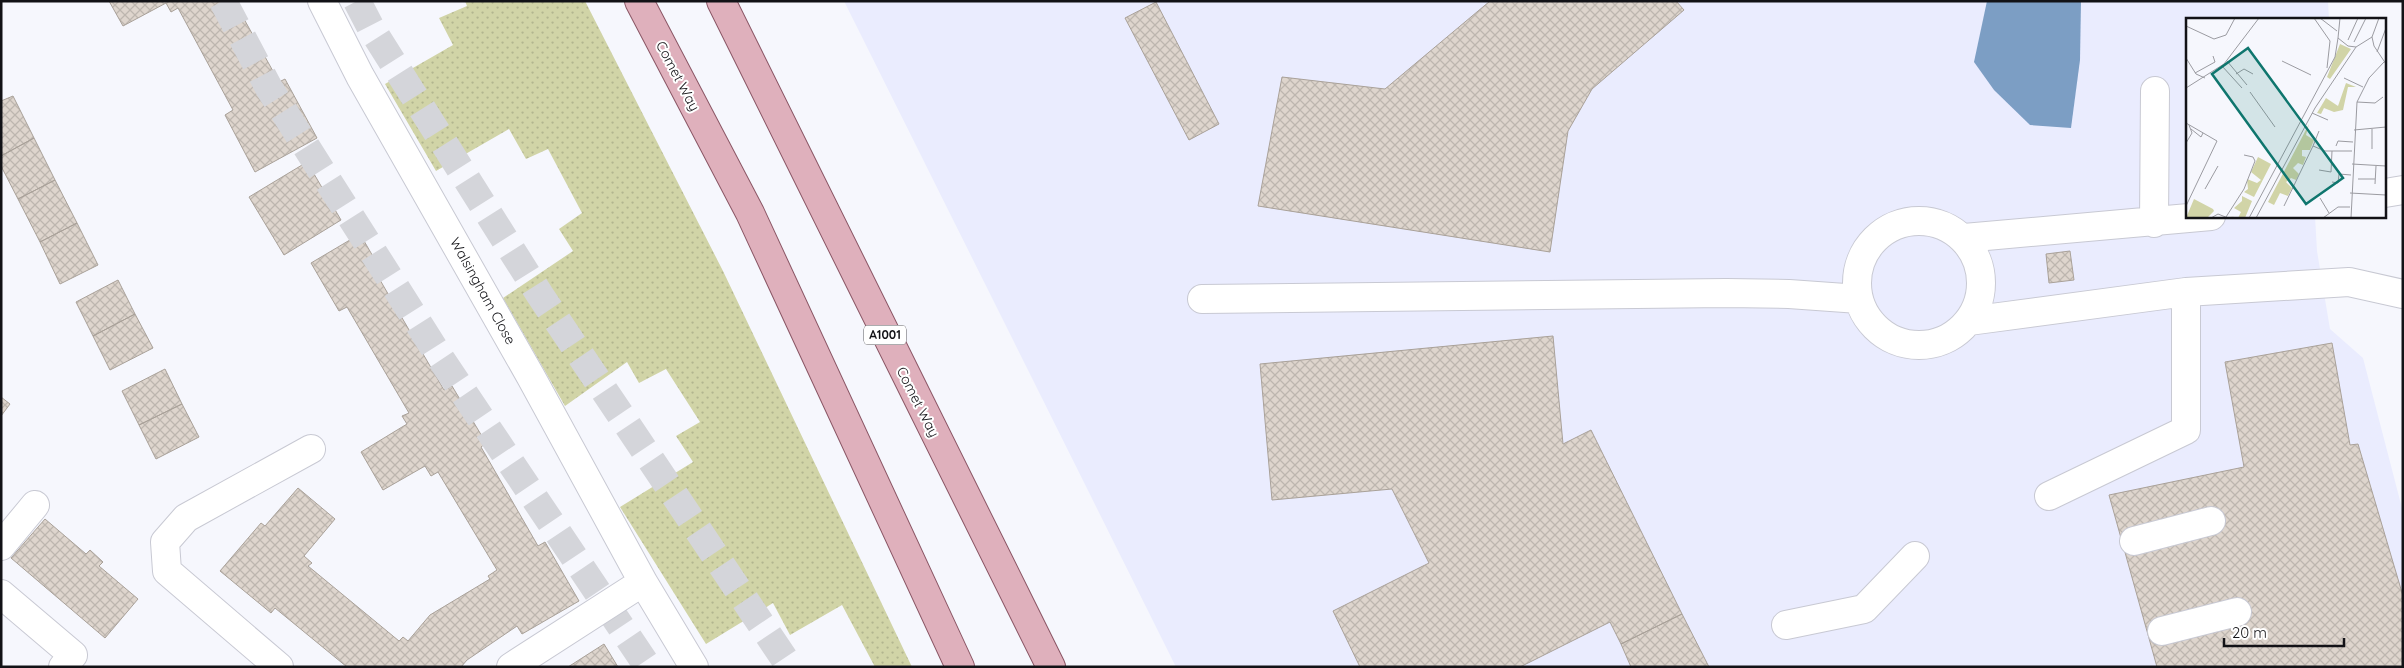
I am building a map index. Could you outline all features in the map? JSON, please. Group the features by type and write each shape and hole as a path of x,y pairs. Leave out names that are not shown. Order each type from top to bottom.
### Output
{"main road":[{"name":"Comet Way","path":"639,1 750,212 960,667"},
{"name":"Comet Way","path":"722,1 1051,667"}],"street":[{"name":"Walsingham Close","path":"322,1 360,76 531,377 643,582 694,667"},
{"path":"2154,222 2155,91"},
{"path":"2386,193 2403,190"},
{"path":"1964,238 2191,218"},
{"path":"1921,220 1944,225 1964,238 1979,263 1982,286 1977,308 1969,321 1953,336 1931,345 1909,345 1885,335 1870,321 1859,299 1857,288 1861,261 1872,242 1888,228 1898,224 1921,220"},
{"path":"1969,321 2186,292 2265,289 2349,282 2403,294"},
{"path":"2049,496 2186,430 2186,292"},
{"path":"1202,299 1649,293 1789,294 1859,299"},
{"path":"279,667 167,571 165,542 186,518 311,449"},
{"path":"1,546 35,505"},
{"path":"2134,541 2211,521"},
{"path":"1786,625 1864,609 1915,556"},
{"path":"511,667 643,582"},
{"path":"1,594 74,655 63,667"},
{"path":"2162,631 2237,612"}],"shaded area":[{"path":"844,1 2328,1 2329,18 2186,18 2186,218 2315,218 2317,251 2330,329 2363,358 2403,512 2403,667 1176,667"}],"green space":[{"path":"465,1 585,1 723,271 912,667 875,667 842,605 790,635 773,603 706,644 620,507 693,462 676,436 700,422 666,369 639,383 627,362 565,406 503,298 573,251 559,229 582,213 548,149 526,159 509,129 436,171 385,84 453,45 439,18 467,6"}],"water":[{"path":"1987,1 2081,1 2080,60 2071,128 2030,125 1994,90 1974,62"}],"building":[{"path":"109,1 234,1 279,82 285,79 317,138 255,172 225,115 233,110 178,8 171,12 166,3 123,26"},
{"path":"1490,1 1676,1 1684,10 1592,89 1568,131 1550,252 1258,206 1282,77 1385,89"},
{"path":"1156,2 1219,124 1189,140 1125,18"},
{"path":"13,96 34,138 1,156 1,101"},
{"path":"34,138 55,180 18,199 1,166 1,156"},
{"path":"307,162 341,220 284,255 249,197"},
{"path":"55,180 77,223 40,242 18,199"},
{"path":"77,223 98,265 60,284 40,242"},
{"path":"360,234 385,277 380,280 444,390 452,386 486,443 481,447 538,546 545,542 579,601 522,634 517,626 467,660 461,667 347,667 275,608 271,613 220,571 261,523 265,526 298,488 335,519 304,556 312,563 308,566 399,641 403,637 408,641 430,615 490,579 488,576 497,570 438,472 431,476 425,466 383,490 361,452 407,424 402,416 409,413 347,307 339,311 311,263"},
{"path":"2070,251 2074,280 2049,283 2046,254"},
{"path":"118,280 135,314 93,336 76,302"},
{"path":"135,314 153,348 110,370 93,336"},
{"path":"1553,336 1563,444 1591,430 1682,614 1621,644 1610,622 1520,667 1360,667 1333,611 1429,563 1392,489 1272,500 1260,364"},
{"path":"2332,343 2350,445 2358,444 2403,596 2403,667 2157,667 2109,495 2244,467 2225,362"},
{"path":"165,369 182,404 139,425 122,391"},
{"path":"1,397 10,404 1,416"},
{"path":"182,404 199,437 156,459 139,425"},
{"path":"45,519 86,554 90,550 103,562 99,566 138,599 105,638 11,558"},
{"path":"1682,614 1709,667 1631,667 1621,644"},
{"path":"604,644 618,667 568,667"}],"tunnel":[{"path":"223,1 269,88 441,359 648,667"},
{"path":"357,1 371,28 540,295 790,667"}]}
